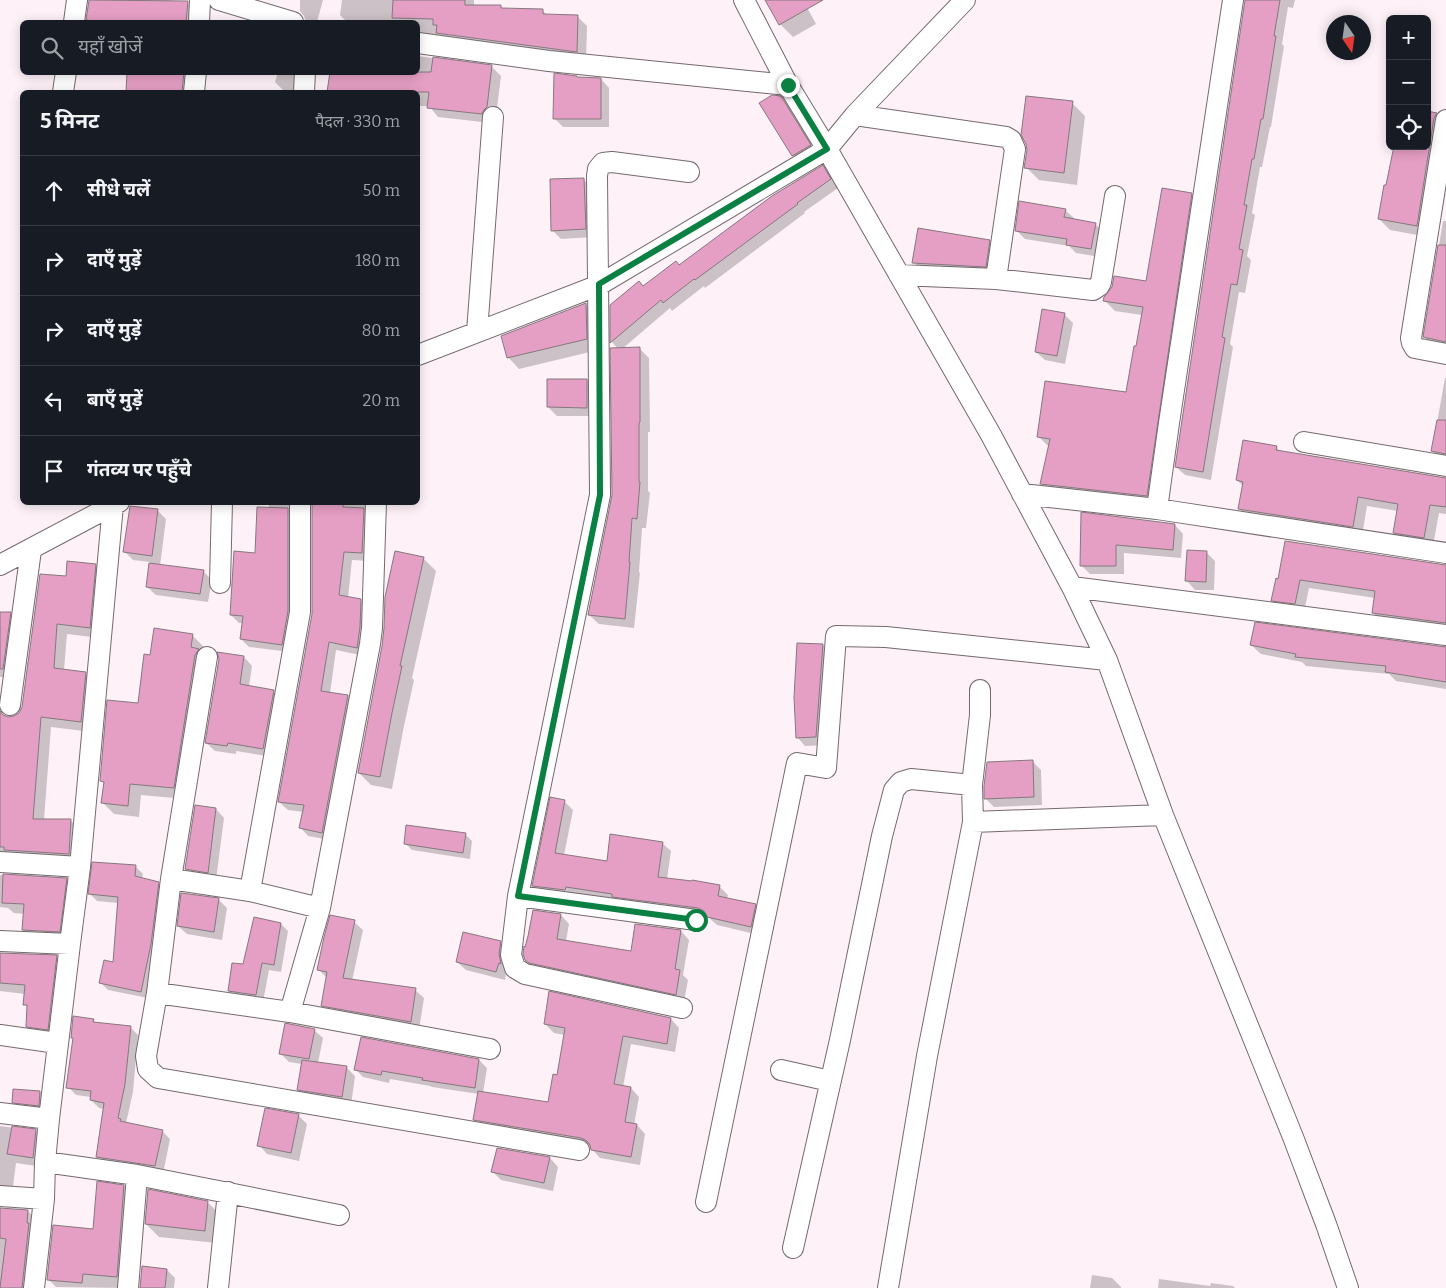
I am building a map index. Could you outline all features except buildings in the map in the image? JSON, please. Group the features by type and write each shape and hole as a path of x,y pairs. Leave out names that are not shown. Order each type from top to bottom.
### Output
{"street":[{"path":"74,20 77,0"},
{"path":"199,20 200,0"},
{"path":"218,0 286,20"},
{"path":"744,0 788,85 827,149 991,435 1072,587 1106,660 1163,815 1293,1137 1348,1288"},
{"path":"420,354 599,284 827,149 855,115 964,0"},
{"path":"1157,509 1233,0"},
{"path":"420,43 549,61 788,85"},
{"path":"63,90 66,75"},
{"path":"194,90 196,75"},
{"path":"304,90 305,75"},
{"path":"855,115 1006,137 1011,140 1015,149 996,279"},
{"path":"477,332 493,117"},
{"path":"1446,120 1411,338 1415,348 1446,354"},
{"path":"682,1008 525,974 515,968 511,955 518,896 600,495 598,170 603,163 612,162 689,172"},
{"path":"900,275 996,279 1093,290 1101,282 1115,196"},
{"path":"1304,442 1446,466"},
{"path":"1022,494 1157,509 1446,553"},
{"path":"0,565 114,505"},
{"path":"34,1288 44,1199 49,1119 80,867 116,505"},
{"path":"220,583 222,505"},
{"path":"250,891 300,612 300,505"},
{"path":"290,1012 320,908 370,644 376,505"},
{"path":"10,705 31,550"},
{"path":"1072,587 1446,635"},
{"path":"706,1202 797,762 826,768 836,636 886,638 1106,660"},
{"path":"207,657 171,879 146,1056 148,1069 158,1078 579,1150"},
{"path":"888,1288 927,1056 973,822 972,785 980,715 980,690"},
{"path":"793,1248 840,1040 882,836 894,790 901,782 911,779 972,785"},
{"path":"973,822 1163,815"},
{"path":"0,862 80,867"},
{"path":"171,879 250,891 320,908"},
{"path":"518,896 696,920"},
{"path":"0,941 70,944"},
{"path":"156,993 290,1012 490,1049"},
{"path":"0,1035 57,1043"},
{"path":"781,1070 830,1081"},
{"path":"0,1113 49,1119"},
{"path":"45,1162 137,1175 339,1215"},
{"path":"128,1288 137,1175"},
{"path":"218,1288 228,1192"},
{"path":"0,1196 44,1199"}],"route":[{"path":"696,920 518,896 600,495 599,284 827,149 788,85"}]}
